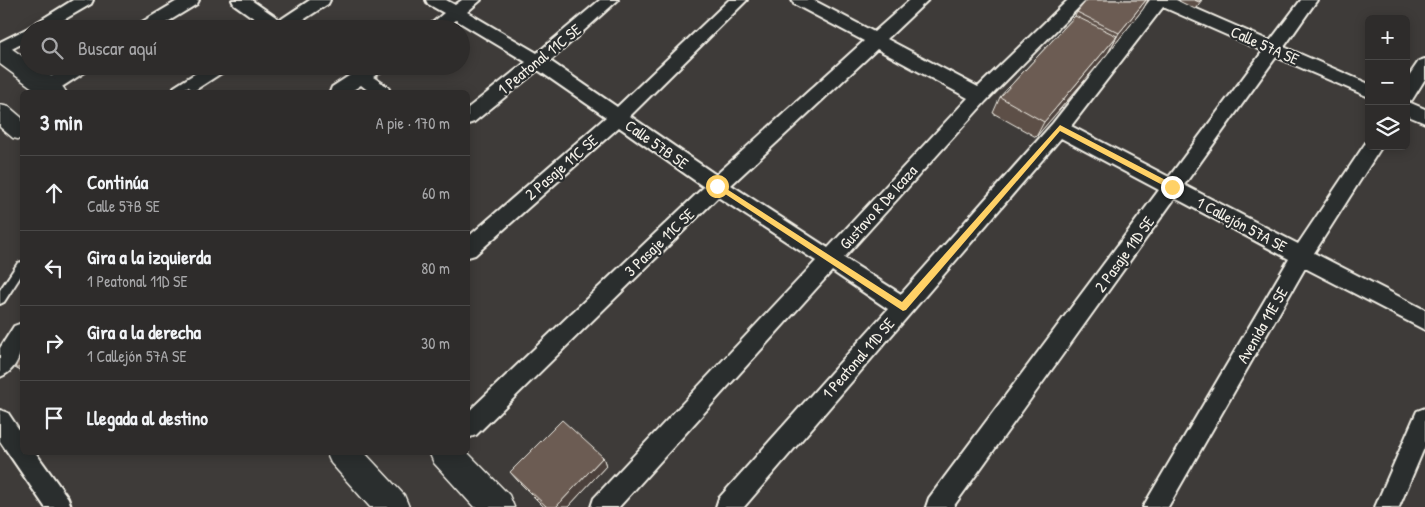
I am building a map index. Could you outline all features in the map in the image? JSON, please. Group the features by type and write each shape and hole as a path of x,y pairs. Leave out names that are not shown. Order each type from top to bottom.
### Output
{"main road":[{"path":"0,51 20,66"},
{"path":"31,75 51,90"},
{"path":"0,114 20,130"},
{"path":"345,455 392,507"},
{"path":"448,455 497,507"}],"street":[{"path":"51,20 85,0"},
{"path":"159,20 191,0"},
{"path":"240,0 267,20"},
{"path":"291,20 322,0"},
{"name":"Calle 57B SE","path":"434,0 468,20"},
{"path":"446,20 473,0"},
{"name":"1 Peatonal 11C SE","path":"470,115 610,0"},
{"name":"2 Pasaje 11C SE","path":"470,246 618,117 740,0"},
{"path":"800,0 980,96"},
{"name":"3 Pasaje 11C SE","path":"470,425 717,186 920,0"},
{"name":"Gustavo R De Icaza","path":"603,507 980,96 1078,0"},
{"name":"Calle 57A SE","path":"1161,0 1365,89"},
{"name":"1 Peatonal 11D SE","path":"728,507 1060,128 1161,0"},
{"name":"2 Pasaje 11D SE","path":"938,507 1309,0"},
{"name":"Calle 57B SE","path":"470,21 538,61 717,186 903,307"},
{"path":"0,51 20,39"},
{"path":"1410,89 1425,65"},
{"path":"51,90 70,75"},
{"path":"183,90 206,75"},
{"path":"341,90 364,75"},
{"path":"361,77 379,90"},
{"path":"1410,110 1425,116"},
{"name":"1 Callejón 57A SE","path":"1060,128 1425,321"},
{"name":"Avenida 11E SE","path":"1155,507 1302,255 1370,150"},
{"path":"0,367 20,336"},
{"path":"1388,507 1425,419"},
{"path":"0,421 20,450"},
{"path":"23,455 59,507"}],"lane":[{"path":"0,299 20,269"}],"building":[{"path":"1087,0 1146,0 1119,33 1077,12"},
{"path":"1075,16 1117,36 1044,122 1000,97"},
{"path":"20,357 20,368 15,368"},
{"path":"562,420 603,457 556,507 547,507 510,472"}],"route":[{"path":"717,186 903,307 1060,128 1172,187"}]}
